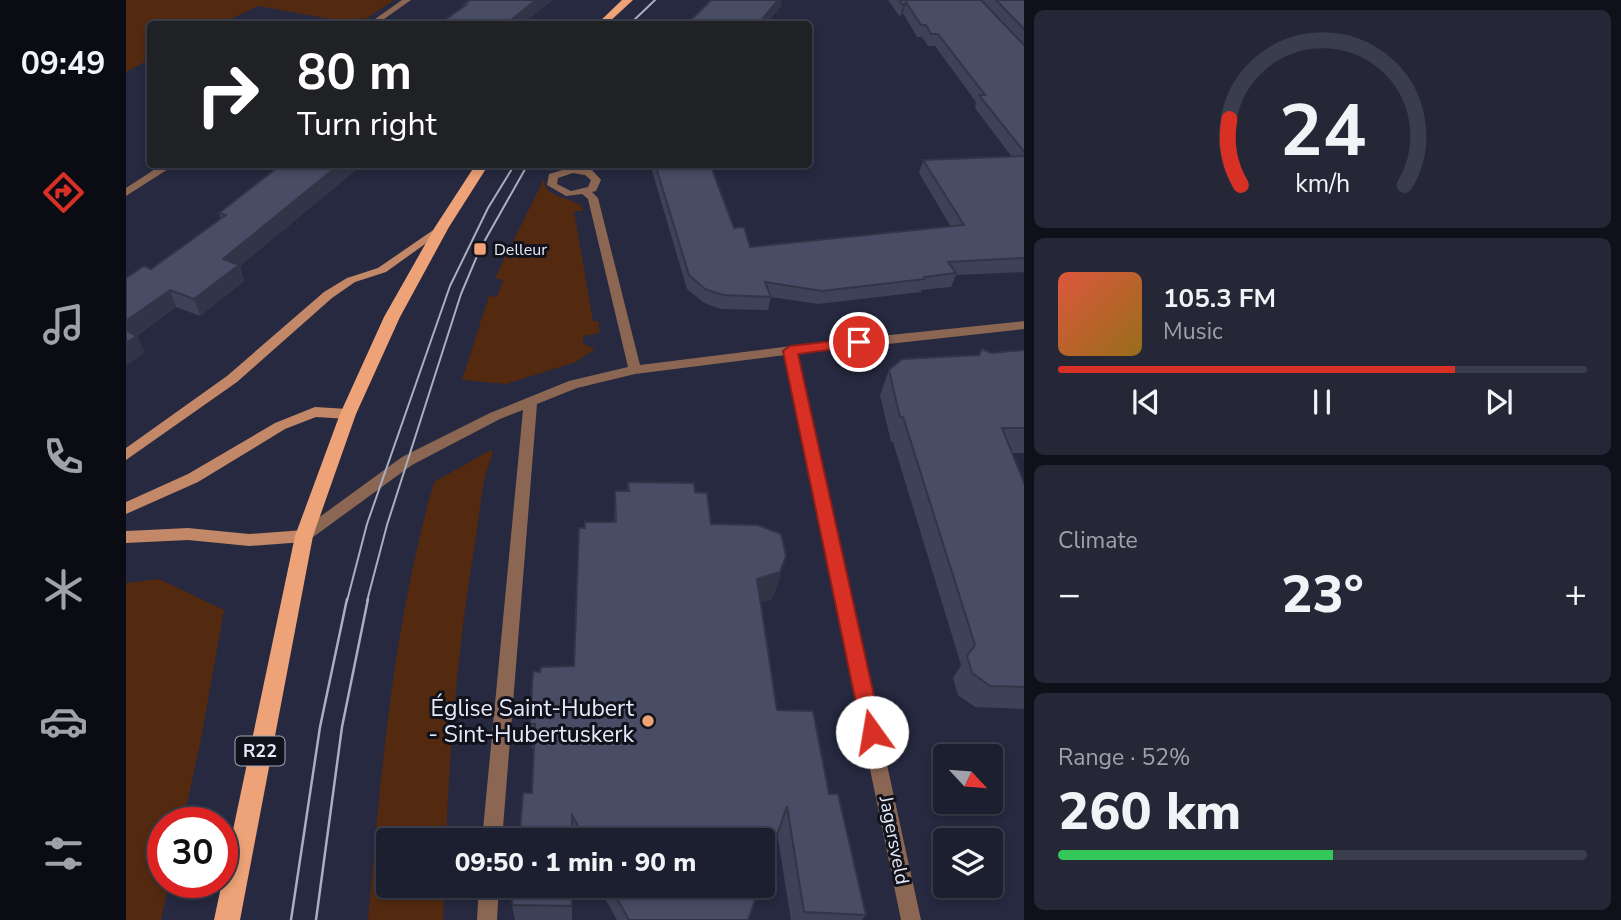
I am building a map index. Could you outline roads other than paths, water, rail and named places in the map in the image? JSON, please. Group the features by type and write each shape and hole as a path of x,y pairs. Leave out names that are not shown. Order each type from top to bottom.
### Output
{"main road":[{"path":"606,21 628,0"},
{"name":"R22","path":"227,920 304,536 348,414 392,317 442,228 480,168"},
{"path":"126,455 232,379 328,295 351,279 382,270 442,228"},
{"path":"126,508 193,478 280,426 315,412 348,414"},
{"path":"126,537 188,534 249,540 304,536"}],"street":[{"path":"376,21 407,0"},
{"path":"126,193 165,168"},
{"path":"578,168 558,173 554,176 552,185 570,194 592,189 596,180 583,168"},
{"path":"586,192 593,198 635,370"},
{"path":"304,536 407,461 451,437 531,400 574,384 635,370 1024,326"},
{"name":"Jagersveld","path":"790,351 911,920"},
{"path":"493,828 531,400"},
{"path":"487,920 488,898"}],"tram line":[{"path":"633,21 655,0"},
{"path":"347,601 367,524 450,286 488,208 513,168"},
{"path":"367,601 387,525 461,294 480,249 526,168"},
{"path":"291,920 320,727 347,599"},
{"path":"316,920 342,727 368,599"}],"place":[{"name":"Delleur","path":"480,249"},
{"name":"Église Saint-Hubert - Sint-Hubertuskerk","path":"648,721"}]}
